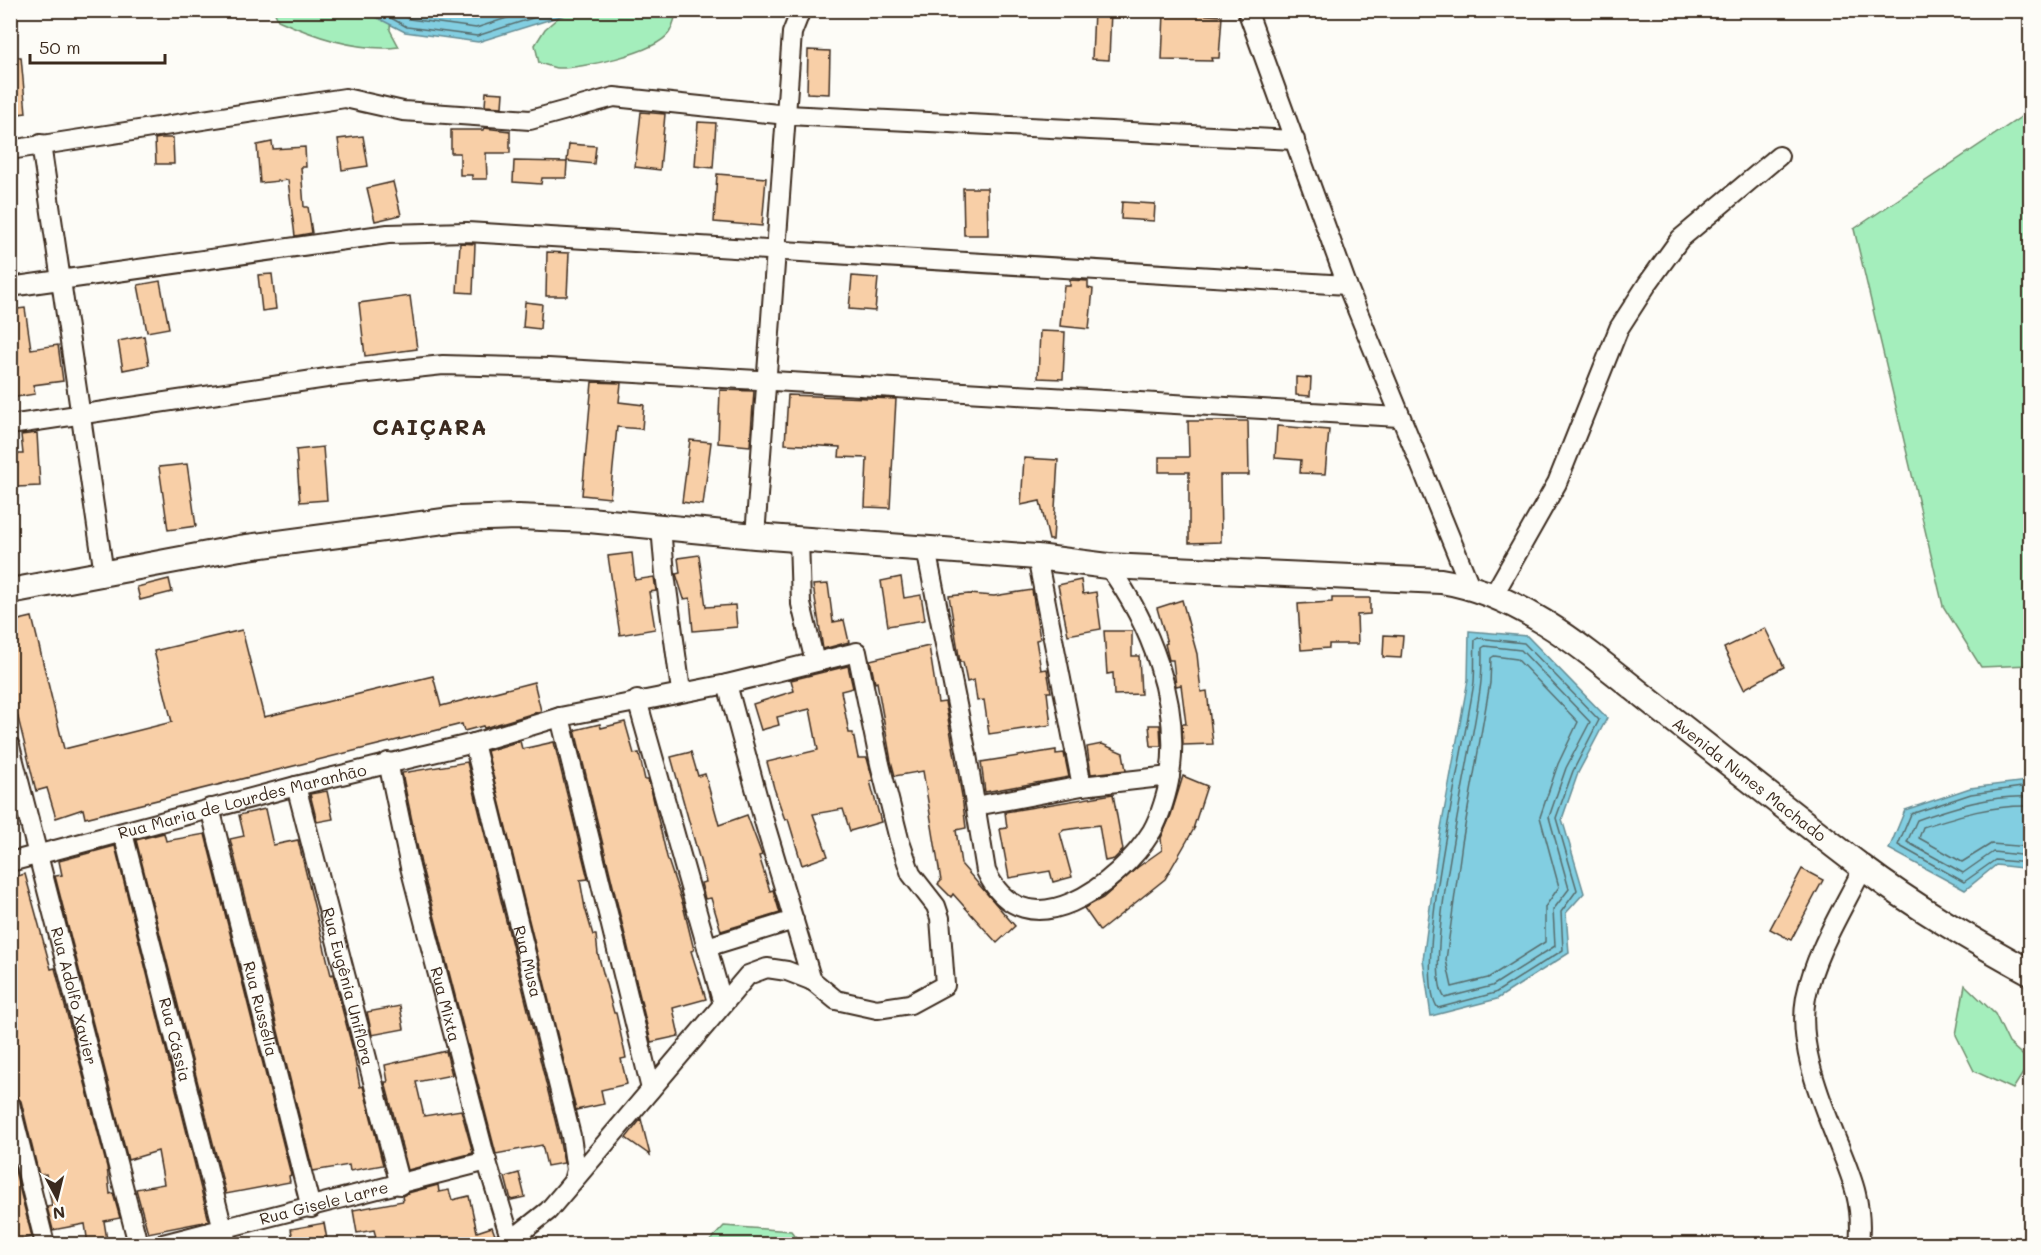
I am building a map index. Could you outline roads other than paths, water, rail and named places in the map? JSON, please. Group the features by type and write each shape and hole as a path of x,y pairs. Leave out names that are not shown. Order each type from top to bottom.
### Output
{"main road":[{"name":"Avenida Nunes Machado","path":"10,591 240,548 459,519 589,520 755,536 1037,556 1108,566 1441,581 1470,586 1531,614 1588,654 1863,868 1935,919 2031,972"}],"street":[{"path":"755,536 778,252 792,33 801,10"},
{"path":"1247,10 1347,285 1470,586"},
{"path":"10,150 345,98 403,111 530,120 614,97 787,116 1295,140"},
{"path":"41,144 105,574"},
{"path":"1493,596 1557,483 1619,328 1648,283 1680,239 1779,156"},
{"path":"10,287 60,278 388,234 477,232 1347,285"},
{"path":"10,425 340,376 443,365 548,368 1399,417"},
{"path":"661,527 681,691"},
{"path":"799,538 801,604 815,662"},
{"path":"926,549 976,806 986,871 995,889 1019,908 1044,912 1078,900 1113,876 1153,830 1170,777 1170,718 1152,645 1128,593 1108,566"},
{"path":"1037,556 1082,786"},
{"name":"Rua Maria de Lourdes Maranhão","path":"10,862 388,762 474,743 560,717 681,691 727,684 857,652 879,764 899,839 911,874 936,906 940,918 945,985 910,1004 877,1009 836,1000 812,981"},
{"path":"727,684 764,821 812,981"},
{"path":"637,700 723,1004"},
{"path":"560,717 651,1089"},
{"name":"Rua Musa","path":"474,743 571,1136 576,1170 573,1181"},
{"name":"Rua Adolfo Xavier","path":"10,746 138,1245"},
{"name":"Rua Mixta","path":"388,762 410,867 508,1243"},
{"path":"976,806 1082,786 1170,777"},
{"name":"Rua Eugênia Uniflora","path":"296,786 400,1185"},
{"name":"Rua Russélia","path":"210,808 311,1209"},
{"name":"Rua Cássia","path":"123,833 226,1237"},
{"path":"1859,1245 1862,1215 1856,1189 1819,1097 1805,1033 1806,998 1822,951 1863,868"},
{"path":"707,947 794,920"},
{"path":"508,1243 548,1211 748,975 768,968 787,970 812,981"},
{"path":"10,1104 45,1245"},
{"name":"Rua Gisele Larre","path":"163,1245 226,1237 311,1209 487,1161"}],"water":[{"path":"364,11 577,11 478,42 405,32"},
{"path":"1469,631 1527,636 1607,718 1578,773 1562,819 1584,893 1566,913 1569,953 1497,999 1431,1016 1423,960 1439,839 1468,680"},
{"path":"2027,781 2030,869 1996,865 1965,890 1889,849 1905,810 1970,788"}],"district":[{"name":"CAIÇARA","path":"430,427"}]}
